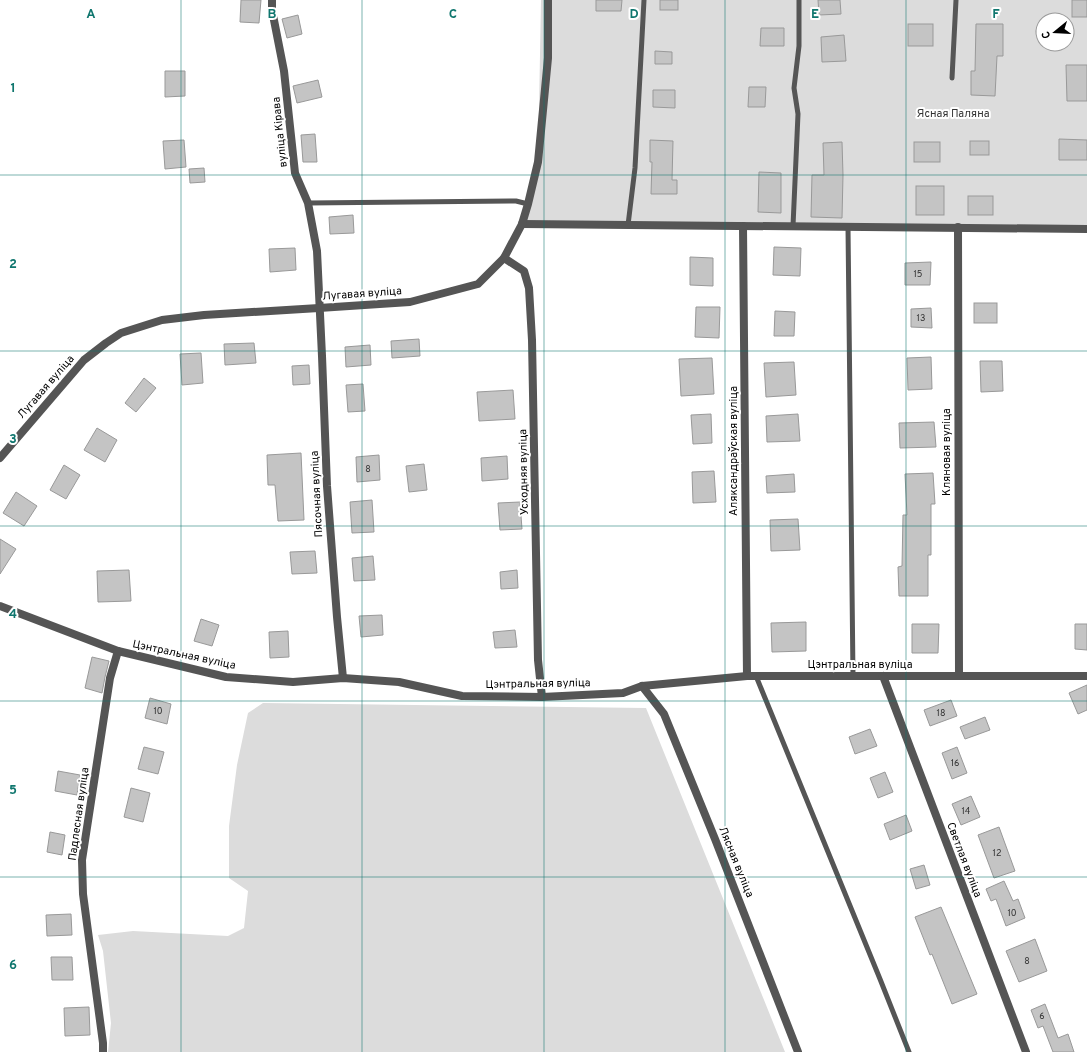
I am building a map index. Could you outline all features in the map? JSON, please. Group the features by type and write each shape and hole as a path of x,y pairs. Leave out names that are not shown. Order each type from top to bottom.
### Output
{"street":[{"name":"вуліца Кірава","path":"272,0 272,10 284,71 295,173 308,203 317,251 319,308"},
{"name":"Лугавая вуліца","path":"0,458 84,360 121,333 162,320 204,315 410,302 478,284 504,258 522,224 528,204 538,162 548,58 548,0"},
{"path":"522,224 1087,228"},
{"name":"Аляксандраўская вуліца","path":"744,226 747,676"},
{"name":"Кляновая вуліца","path":"958,228 959,676"},
{"name":"Усходняя вуліца","path":"504,258 524,272 529,288 532,348 538,660 542,697"},
{"name":"Пясочная вуліца","path":"319,308 327,486 343,678"},
{"name":"Цэнтральная вуліца","path":"0,606 118,651 226,677 293,682 343,678 399,682 462,696 542,697 623,693 642,686 747,676 1087,676"},
{"name":"Падлесная вуліца","path":"103,1052 104,1043 83,894 82,860 110,678 118,651"},
{"name":"Светлая вуліца","path":"882,676 1026,1052"},
{"name":"Лясная вуліца","path":"642,686 664,714 798,1052"}],"lane":[{"path":"628,225 635,168 644,0"},
{"path":"793,226 798,114 794,88 800,46 799,0"},
{"path":"952,78 956,0"},
{"path":"308,203 516,201 528,204"},
{"path":"848,227 853,676"},
{"path":"756,676 909,1052"}],"green space":[{"name":"Ясная Паляна","path":"541,0 1087,0 1087,229 522,224 538,162"},
{"path":"263,703 646,708 785,1052 108,1052 111,1023 103,951 98,935 133,931 228,936 244,928 248,891 229,878 229,826 237,765 248,713"}],"building":[{"path":"241,0 261,0 259,23 240,22"},
{"path":"596,0 622,0 621,11 596,11"},
{"path":"660,0 678,0 678,10 660,10"},
{"path":"818,0 840,0 841,14 819,15"},
{"path":"1072,0 1087,0 1087,17 1075,17 1075,12 1072,12"},
{"path":"298,15 302,34 287,38 282,19"},
{"path":"908,24 933,24 933,46 908,46"},
{"path":"976,24 1003,24 1003,56 997,56 995,96 971,95 971,71 975,71"},
{"path":"761,28 784,28 784,46 760,46"},
{"path":"844,35 846,61 822,62 821,37"},
{"path":"655,51 672,52 672,64 655,64"},
{"path":"1066,65 1087,65 1087,101 1067,101"},
{"path":"165,71 185,71 185,96 165,97"},
{"path":"318,80 322,97 297,103 293,86"},
{"path":"749,87 766,87 765,107 748,107"},
{"path":"653,90 675,90 675,108 653,107"},
{"path":"315,134 317,162 303,162 301,135"},
{"path":"1059,139 1087,140 1087,160 1059,160"},
{"path":"184,140 186,167 165,169 163,141"},
{"path":"650,140 673,141 672,180 677,180 677,194 651,194 652,162 650,162"},
{"path":"970,141 989,141 989,155 970,155"},
{"path":"842,142 842,218 811,217 812,175 824,175 823,143"},
{"path":"914,142 940,142 940,162 914,162"},
{"path":"204,168 205,182 190,183 189,169"},
{"path":"759,172 781,173 781,213 758,212"},
{"path":"916,186 944,186 944,215 916,215"},
{"path":"968,196 993,196 993,215 968,215"},
{"path":"353,215 354,233 330,234 329,217"},
{"path":"774,247 801,248 800,276 773,275"},
{"path":"295,248 296,270 270,272 269,249"},
{"path":"690,257 713,258 713,286 690,285"},
{"path":"931,262 930,285 905,285 905,263"},
{"path":"974,303 997,303 997,323 974,323"},
{"path":"696,307 720,307 719,338 695,337"},
{"path":"931,308 932,328 911,327 911,309"},
{"path":"775,311 795,312 794,336 774,336"},
{"path":"419,339 420,356 392,358 391,341"},
{"path":"254,343 256,363 225,365 224,344"},
{"path":"370,345 371,365 346,367 345,347"},
{"path":"201,353 203,383 182,385 180,354"},
{"path":"931,357 932,389 908,390 907,358"},
{"path":"712,358 714,394 681,396 679,359"},
{"path":"980,361 1002,361 1003,391 981,392"},
{"path":"794,362 796,395 766,397 764,363"},
{"path":"309,365 310,384 293,385 292,366"},
{"path":"144,378 156,388 136,412 125,403"},
{"path":"363,384 365,411 348,412 346,385"},
{"path":"513,390 515,419 479,421 477,392"},
{"path":"711,414 712,443 693,444 691,415"},
{"path":"798,414 800,441 767,442 766,416"},
{"path":"934,422 936,447 900,448 899,423"},
{"path":"97,428 117,440 105,462 84,450"},
{"path":"301,453 304,520 278,521 275,485 268,485 267,455"},
{"path":"379,455 380,480 357,482 356,457"},
{"path":"507,456 508,479 482,481 481,458"},
{"path":"424,464 427,490 409,492 406,466"},
{"path":"64,465 80,475 66,499 50,490"},
{"path":"714,471 716,502 693,503 692,472"},
{"path":"933,473 935,504 931,504 931,555 928,555 928,596 899,596 898,567 902,566 903,515 907,515 905,474"},
{"path":"794,474 795,492 767,493 766,476"},
{"path":"16,492 37,506 24,526 3,513"},
{"path":"372,500 374,532 352,533 350,502"},
{"path":"520,502 522,529 500,530 498,503"},
{"path":"798,519 800,550 771,551 770,520"},
{"path":"0,539 16,549 0,574"},
{"path":"315,551 317,573 292,574 290,552"},
{"path":"373,556 375,580 354,581 352,558"},
{"path":"129,570 131,601 98,602 97,571"},
{"path":"517,570 518,588 501,589 500,572"},
{"path":"382,615 383,635 361,637 359,616"},
{"path":"201,619 219,625 212,646 194,641"},
{"path":"806,622 806,651 772,652 771,623"},
{"path":"912,624 939,624 938,653 912,653"},
{"path":"1075,624 1087,624 1087,650 1075,649"},
{"path":"515,630 517,647 495,648 493,632"},
{"path":"288,631 289,657 270,658 269,632"},
{"path":"92,657 109,661 102,693 85,688"},
{"path":"1087,685 1087,710 1078,714 1069,693"},
{"path":"150,698 171,704 167,724 145,718"},
{"path":"951,700 957,716 930,726 924,710"},
{"path":"985,717 990,730 965,739 960,727"},
{"path":"870,729 877,746 855,754 849,737"},
{"path":"144,747 164,752 158,774 138,769"},
{"path":"957,747 967,773 952,779 942,753"},
{"path":"58,771 80,775 77,795 55,791"},
{"path":"885,772 893,792 878,798 870,778"},
{"path":"131,788 150,793 143,822 124,817"},
{"path":"971,796 980,817 961,825 952,804"},
{"path":"906,815 912,831 890,840 884,824"},
{"path":"999,827 1015,871 994,878 978,835"},
{"path":"50,832 65,835 62,855 47,852"},
{"path":"924,865 930,885 916,889 910,869"},
{"path":"1004,881 1013,901 1018,899 1025,918 1006,926 996,899 991,901 986,889"},
{"path":"941,907 977,994 952,1004 915,917"},
{"path":"71,914 72,935 47,936 46,915"},
{"path":"1035,939 1047,971 1019,982 1006,951"},
{"path":"51,957 72,957 73,980 52,980"},
{"path":"1045,1004 1058,1038 1068,1034 1074,1052 1053,1052 1043,1026 1038,1028 1031,1010"},
{"path":"89,1007 90,1035 65,1036 64,1008"}]}
